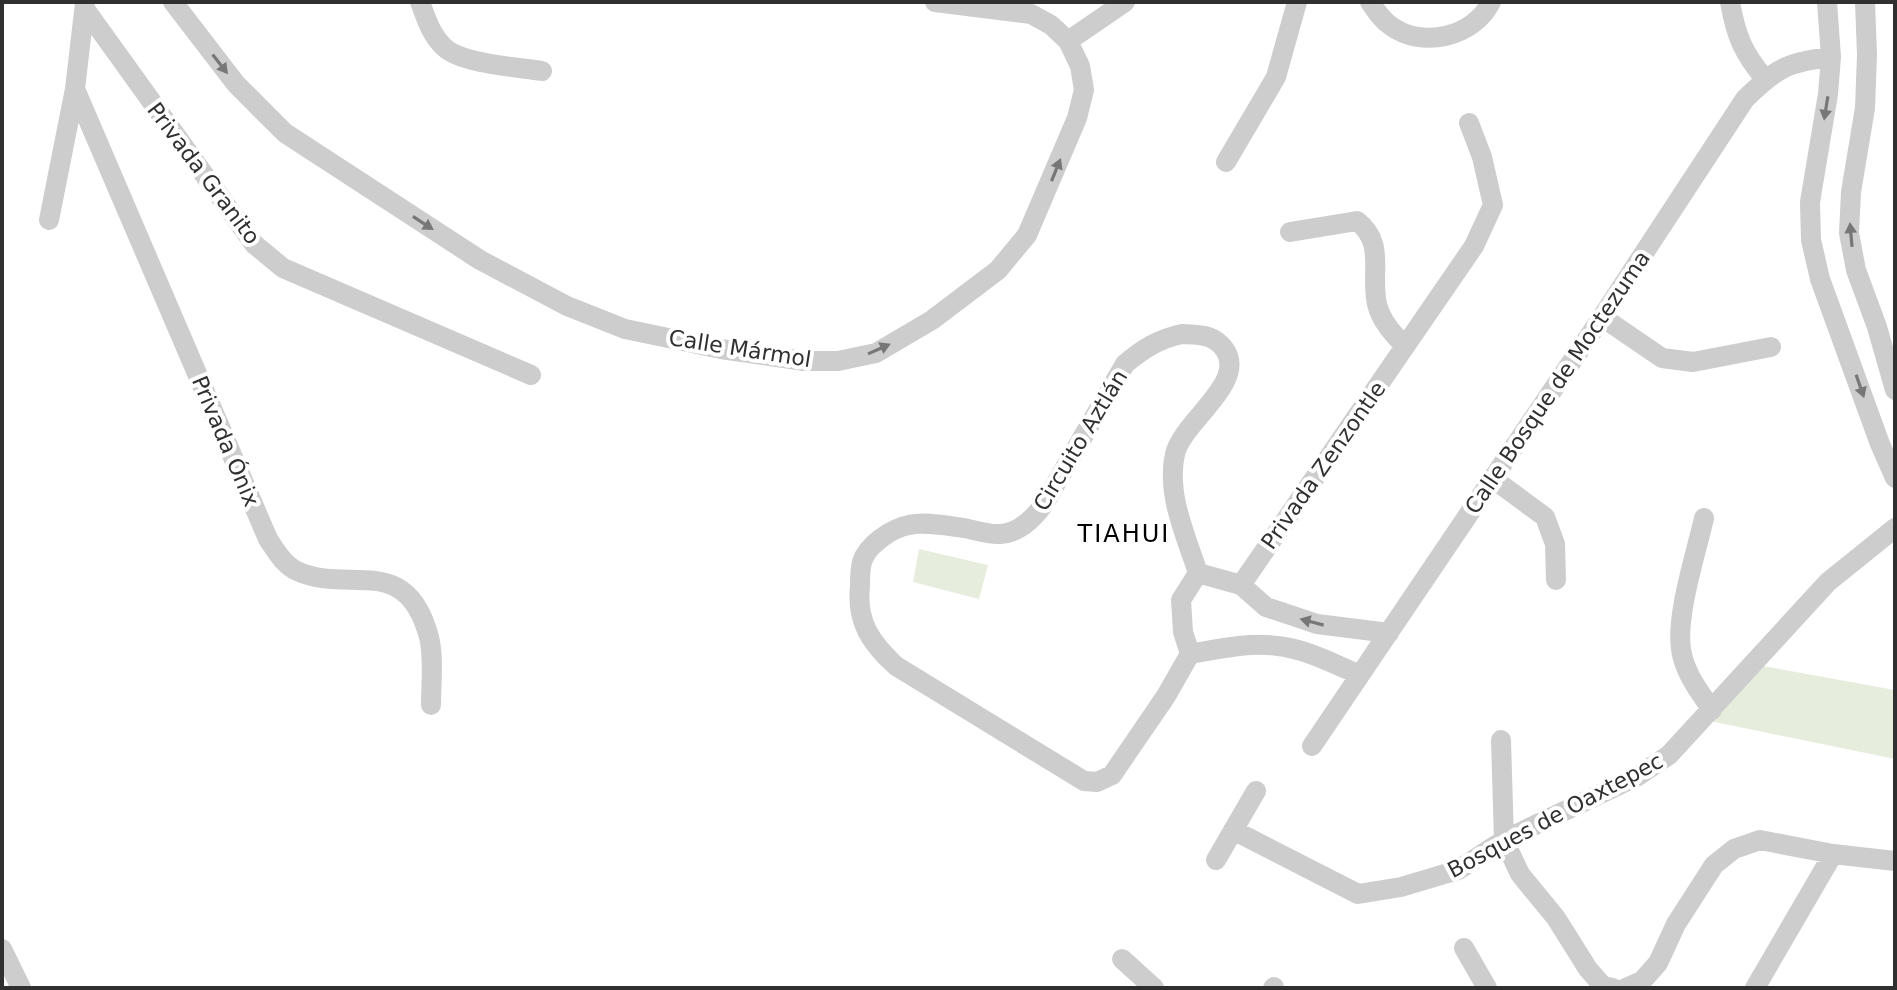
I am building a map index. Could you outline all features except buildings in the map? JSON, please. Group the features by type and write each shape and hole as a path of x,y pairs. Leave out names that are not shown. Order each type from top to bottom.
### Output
{"street":[{"name":"Calle Mármol","path":"173,2 236,84 285,133 480,260 567,306 625,329 721,349 804,361 838,361 876,353 932,320 998,270 1027,235 1077,118 1084,90 1080,66 1068,41"},
{"path":"420,2 429,28 445,49 465,58 542,71"},
{"path":"935,2 1031,14 1051,25 1068,41 1125,2"},
{"path":"1226,162 1276,77 1297,2"},
{"path":"1370,2 1380,17 1393,28 1430,39 1449,36 1467,27 1487,12 1491,2"},
{"path":"1730,2 1736,34 1748,59 1765,79"},
{"path":"1827,2 1831,57 1810,202 1811,240 1820,279 1895,478"},
{"path":"1865,2 1865,108 1851,192 1849,233 1856,270 1895,390"},
{"path":"49,220 75,89 85,6"},
{"name":"Privada Granito","path":"85,6 254,244 283,268 531,375"},
{"name":"Calle Bosque de Moctezuma","path":"1312,746 1602,317 1745,99 1765,79 1796,61 1831,57"},
{"name":"Privada Ónix","path":"75,89 268,539 281,558 295,570 314,577 375,579 400,590 419,608 430,640 431,705"},
{"name":"Privada Zenzontle","path":"1241,585 1474,246 1493,205 1482,157 1469,123"},
{"path":"1290,232 1357,221 1369,230 1375,252 1377,304 1388,328 1405,346"},
{"path":"1820,279 1856,270"},
{"path":"1602,317 1662,358 1693,362 1771,347"},
{"path":"1843,338 1877,327"},
{"name":"Circuito Aztlán","path":"1190,654 1166,696 1112,775 1097,782 1084,781 896,666 874,646 863,622 858,597 862,560 875,543 892,531 910,524 1000,534 1019,528 1035,517 1125,364 1160,339 1182,334 1208,335 1220,343 1229,355 1230,366 1221,391 1187,428 1175,452 1172,479 1177,510 1198,573"},
{"path":"1492,478 1545,517 1555,544 1556,580"},
{"path":"1704,518 1681,621 1681,649 1689,676 1712,710"},
{"name":"Bosques de Oaxtepec","path":"1233,830 1358,894 1401,887 1458,870 1504,840 1638,776 1669,755 1828,582 1895,528"},
{"path":"1360,675 1324,659 1278,646 1229,648 1190,654 1183,632 1181,600 1198,573 1241,585 1266,607 1317,624 1389,633"},
{"path":"1501,740 1504,840 1520,874 1556,918 1588,969 1603,986 1613,988"},
{"path":"1216,860 1256,791"},
{"path":"1626,988 1642,981 1658,963 1676,924 1714,865 1734,849 1760,840 1833,854 1895,861"},
{"path":"1755,988 1833,854"},
{"path":"1464,948 1487,988"},
{"path":"2,949 21,988"},
{"path":"1122,959 1141,984"}],"green space":[{"path":"919,549 988,565 979,599 913,582"},
{"path":"1763,666 1895,690 1895,759 1710,721"}],"district":[{"name":"TIAHUI","path":"1124,534"}]}
